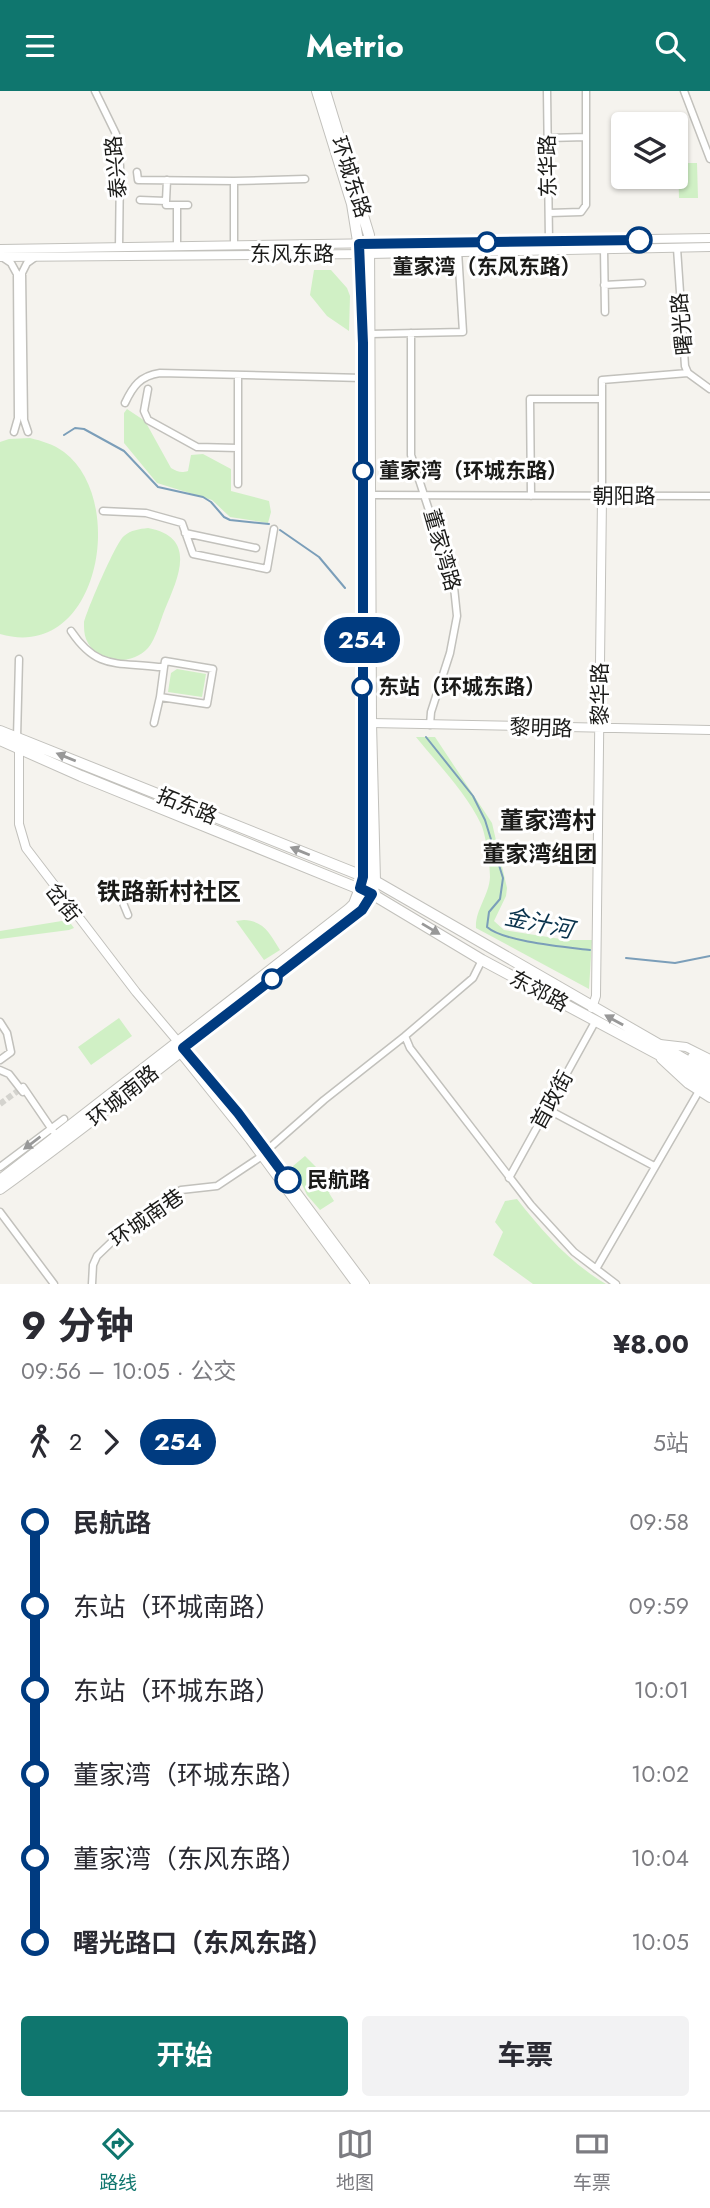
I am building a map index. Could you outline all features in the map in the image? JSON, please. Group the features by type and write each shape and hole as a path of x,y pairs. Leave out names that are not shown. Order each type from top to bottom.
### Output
{"highway":[{"path":"693,1057 710,1066"}],"main road":[{"name":"环城东路","path":"317,91 365,249 370,334 371,723 375,881 372,894"},
{"name":"环城东路","path":"325,91 344,160 367,222 363,378 363,877 360,888"},
{"name":"东风东路","path":"0,257 710,238"},
{"name":"东风东路","path":"0,249 234,246 458,251 710,247"},
{"name":"黎华路","path":"593,1008 596,996 602,497"},
{"name":"黎明路","path":"371,723 600,730 710,730"},
{"name":"拓东路","path":"0,731 18,745 372,894"},
{"name":"拓东路","path":"0,740 375,881"},
{"name":"岔街","path":"18,745 15,824 23,850 178,1047"},
{"name":"东郊路","path":"375,881 593,1008 710,1082"},
{"name":"环城南路","path":"0,1189 93,1122 178,1047 349,909 354,904 360,888"},
{"name":"东郊路","path":"372,894 482,960 595,1022 710,1074"},
{"name":"环城南路","path":"0,1180 54,1132 178,1047 362,910 372,894"},
{"path":"649,1045 686,1052 693,1057"},
{"path":"649,1045 686,1048 710,1059"},
{"path":"649,1045 698,1091 710,1098"},
{"path":"649,1045 710,1091"},
{"path":"178,1047 365,1284"},
{"path":"264,1153 356,1284"}],"street":[{"name":"泰兴路","path":"95,91 116,134 120,166 119,248"},
{"name":"东华路","path":"547,91 549,241"},
{"path":"549,213 584,210 586,91"},
{"path":"684,91 710,159"},
{"path":"548,138 586,137"},
{"path":"138,172 138,180 305,179"},
{"path":"167,180 166,205 188,205"},
{"path":"234,181 234,246"},
{"path":"140,200 166,201"},
{"path":"177,205 177,247"},
{"name":"曙光路","path":"677,248 685,366 688,373 710,389"},
{"path":"604,249 605,312"},
{"path":"370,334 463,333 458,251"},
{"path":"28,432 24,420 22,273 27,263 36,256"},
{"path":"0,257 11,263 17,274 18,418 14,432"},
{"path":"604,285 642,283"},
{"name":"董家湾路","path":"411,333 411,455 454,587 457,616 450,653 431,712 430,725"},
{"name":"黎华路","path":"602,497 602,380 688,373"},
{"path":"125,403 136,383 150,374 363,378"},
{"path":"238,375 238,484"},
{"path":"148,389 144,411 148,420 197,447 238,448"},
{"path":"531,496 530,399 602,399"},
{"name":"朝阳路","path":"371,495 710,496"},
{"path":"103,511 146,513 181,523 193,554 267,569 274,529"},
{"path":"185,533 256,548"},
{"path":"71,631 103,662 164,667"},
{"name":"岔街","path":"18,745 19,659"},
{"path":"154,723 165,661 213,669 207,704 160,697"},
{"path":"121,898 128,915"},
{"name":"环城南巷","path":"92,1284 93,1265 97,1256 122,1232 181,1190 217,1186 264,1153 324,1100 473,978 482,960"},
{"path":"0,1022 7,1033 11,1052 0,1060"},
{"name":"首政街","path":"509,1178 595,1022"},
{"path":"405,1036 420,1062 559,1238 616,1284"},
{"path":"0,1070 9,1074 54,1132"},
{"path":"23,1087 38,1111"},
{"path":"596,1269 698,1091"},
{"path":"547,1109 654,1167"},
{"path":"0,1167 54,1132 64,1119"},
{"path":"0,1212 54,1284"}],"green space":[{"path":"688,163 697,163 698,198 679,198 679,189 688,189"},
{"path":"314,270 331,270 347,288 350,296 349,331 327,316 310,295"},
{"path":"127,409 145,421 171,468 180,472 188,471 191,455 203,454 231,469 231,491 269,501 271,512 268,523 230,517 212,500 157,483 124,443 124,413"},
{"path":"30,438 64,452 84,475 95,505 98,538 93,572 81,602 61,625 34,636 0,634 0,442"},
{"path":"148,528 164,533 174,540 179,550 180,561 175,585 156,635 148,648 132,658 105,658 97,654 86,639 86,616 120,541 129,532"},
{"path":"177,669 206,674 202,697 168,692 171,673"},
{"path":"416,737 435,737 492,823 507,888 494,921 504,930 567,940 592,940 589,989 476,928 490,877 483,829 460,790"},
{"path":"68,920 74,928 0,939 0,931"},
{"path":"244,920 262,926 280,950 264,960 236,921"},
{"path":"119,1018 132,1036 91,1065 78,1047"},
{"path":"305,1156 336,1187 329,1193 334,1201 320,1210 307,1195 293,1166"},
{"path":"517,1199 557,1246 606,1284 533,1284 493,1255 503,1232 495,1222 505,1201"}],"waterway":[{"name":"金汁河","path":"64,435 75,428 84,429 124,451 158,487 203,497 230,520 269,524"},
{"name":"金汁河","path":"280,530 319,557 345,588"},
{"name":"金汁河","path":"426,737 473,796 485,820 503,878 500,899 489,912 487,927 507,937 590,950"},
{"name":"金汁河","path":"626,958 675,963 710,956"}],"tunnel":[{"path":"0,1104 23,1087"}],"bus line":[{"name":"254","path":"288,1180 238,1113 183,1048 362,910 372,894 360,888 363,877 363,343 359,244 639,240"}],"place":[{"name":"董家湾（东风东路）","path":"487,242"},
{"name":"董家湾（环城东路）","path":"363,471"},
{"name":"东站（环城东路）","path":"362,687"},
{"name":"民航路","path":"288,1180"}],"district":[{"name":"董家湾村","path":"548,820"},
{"name":"董家湾组团","path":"540,854"},
{"name":"铁路新村社区","path":"169,891"}]}
